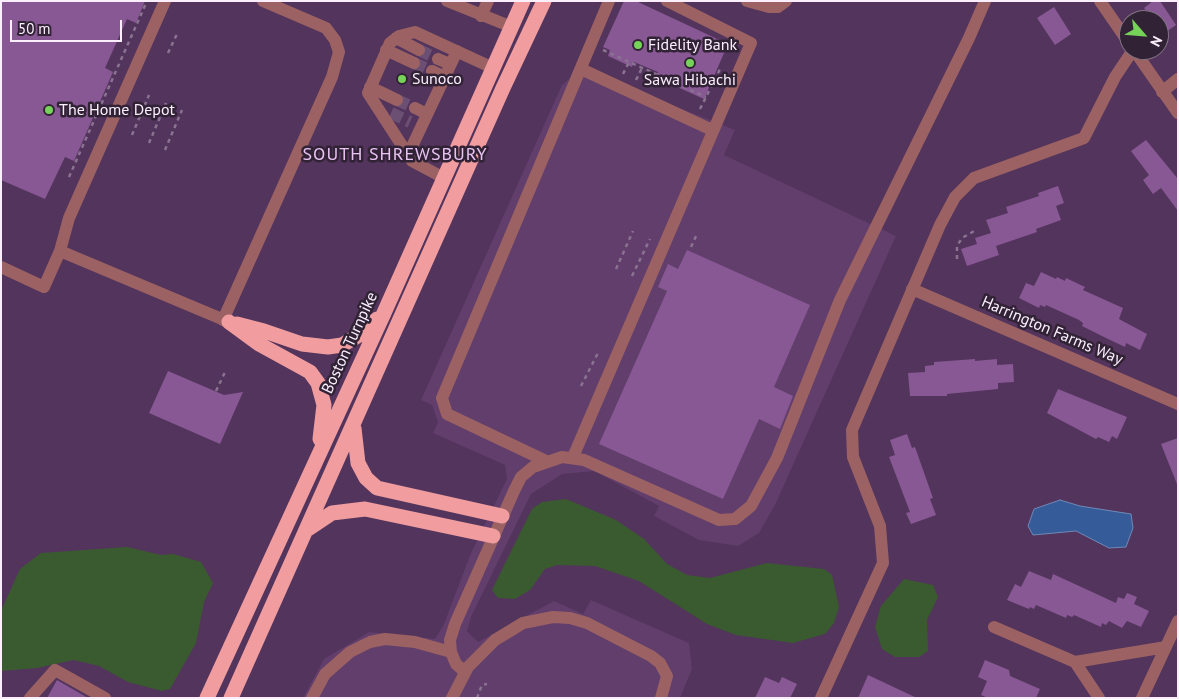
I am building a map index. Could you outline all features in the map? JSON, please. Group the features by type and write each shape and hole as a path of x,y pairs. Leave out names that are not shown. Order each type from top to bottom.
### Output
{"highway":[{"name":"Boston Turnpike","path":"207,698 384,313 523,1"},
{"path":"231,698 503,88 544,1"},
{"path":"226,321 264,330 302,344 328,347 342,345 366,331 384,313"},
{"path":"226,321 259,344 310,372 318,383 324,405 319,451"},
{"path":"354,423 355,449 358,463 366,478 377,488 502,516"},
{"path":"307,530 316,522 332,513 364,509 493,536"}],"street":[{"path":"1,267 44,287 60,251 69,218 165,1"},
{"path":"60,251 226,321 332,78 339,52 335,40 326,28 262,1"},
{"path":"447,1 512,27"},
{"path":"481,16 488,1"},
{"path":"546,461 447,414 442,398 610,1"},
{"path":"573,457 751,43 667,1"},
{"path":"746,1 778,7 786,1"},
{"path":"465,672 456,664 451,652 450,640 455,624 502,516 521,478 533,467 546,461 573,457 592,462 716,519 735,519 747,511 777,458 840,300 969,38 984,1"},
{"path":"1100,1 1119,29"},
{"path":"444,178 412,161 368,93 386,50 396,38 415,32 493,68"},
{"path":"396,38 419,50"},
{"path":"386,50 414,63"},
{"path":"408,155 415,125 427,114 456,51"},
{"path":"438,59 450,64"},
{"path":"821,698 883,563 880,526 853,457 852,430 940,225 964,187 980,176 1084,138 1115,77 1126,60"},
{"path":"1140,60 1178,113"},
{"path":"581,70 712,130"},
{"path":"432,71 444,77"},
{"path":"1162,92 1178,79"},
{"path":"370,87 397,100"},
{"path":"376,106 390,113"},
{"path":"415,108 427,114"},
{"name":"Harrington Farms Way","path":"912,289 1178,404"},
{"path":"452,698 465,672 486,648 513,628 534,620 562,617 579,620 603,630 642,650 658,662 667,676 661,698"},
{"path":"1142,698 1178,621"},
{"path":"994,628 1075,662 1166,647"},
{"path":"312,698 325,674 350,652 370,642 386,639 415,642 451,652"},
{"path":"1075,662 1099,698"},
{"path":"30,698 55,670 105,698"}],"path":[{"path":"69,177 147,1"},
{"path":"168,53 177,34"},
{"path":"602,50 706,97"},
{"path":"700,109 720,69"},
{"path":"132,135 149,96"},
{"path":"149,142 166,103"},
{"path":"165,150 182,110"},
{"path":"957,259 956,252 962,238 976,230"},
{"path":"616,269 633,231"},
{"path":"691,247 697,234"},
{"path":"632,276 650,239"},
{"path":"582,386 599,351"},
{"path":"216,391 226,370"},
{"path":"477,698 482,685 487,684"}],"shaded area":[{"path":"581,69 735,130 724,155 896,236 775,505 759,533 738,546 699,540 654,516 659,506 594,471 562,474 531,494 471,617 467,631 478,642 554,601 583,614 591,600 689,643 692,669 680,698 303,698 324,659 369,632 435,639 444,624 471,553 507,479 505,465 433,433 438,422 432,405 421,400 562,85"}],"green space":[{"path":"566,499 616,520 644,539 667,564 687,575 710,578 767,563 824,569 832,575 839,607 834,623 825,634 793,643 736,635 707,624 639,581 595,566 557,565 545,569 530,590 515,599 498,598 492,590 532,509 542,502"},
{"path":"127,547 161,555 173,554 201,562 213,583 204,602 196,643 170,689 162,691 128,682 99,666 74,660 37,668 1,671 1,611 20,569 41,553"},
{"path":"904,579 933,585 938,597 927,620 928,651 919,657 895,657 882,649 875,627 881,606"}],"water":[{"path":"1060,500 1080,506 1131,514 1133,528 1126,547 1109,548 1076,531 1033,535 1028,526 1034,509"}],"building":[{"name":"The Home Depot","path":"1,1 145,1 136,23 127,19 105,68 113,72 74,161 65,157 45,199 1,180"},
{"path":"624,1 636,1 728,44 704,99 655,77 658,72 634,62 632,67 608,56 610,50 603,47"},
{"path":"1153,1 1160,1 1166,10 1145,10 1144,8"},
{"path":"1054,7 1071,34 1055,45 1037,18"},
{"path":"1169,14 1176,25 1169,30"},
{"path":"1146,140 1178,179 1178,211 1161,188 1153,194 1143,180 1149,175 1131,151"},
{"path":"1058,186 1064,203 1056,206 1061,220 1036,229 1037,232 996,246 999,255 967,266 961,249 977,244 975,238 991,233 986,220 1008,213 1006,207 1039,196 1038,193"},
{"path":"687,250 810,305 774,387 793,396 780,429 759,419 723,499 599,444 667,291 658,287 668,264 678,269"},
{"path":"1041,272 1056,279 1057,277 1065,281 1066,278 1085,287 1083,290 1123,308 1119,319 1147,334 1140,350 1126,343 1125,347 1108,339 1082,326 1083,323 1079,320 1046,305 1045,307 1040,305 1039,308 1019,298 1026,283 1034,286"},
{"path":"975,359 975,361 997,359 997,365 1013,364 1014,382 998,383 998,389 947,394 947,396 910,396 908,373 925,372 925,366 934,365 934,362"},
{"path":"168,371 224,395 243,392 220,444 149,413"},
{"path":"1058,389 1127,417 1117,439 1112,436 1109,442 1098,437 1096,439 1047,413"},
{"path":"907,434 912,448 915,447 933,498 930,499 936,515 911,524 906,513 910,512 889,457 895,455 890,440"},
{"path":"1178,438 1178,484 1177,484 1161,444"},
{"path":"1029,571 1051,580 1053,574 1116,603 1118,597 1124,599 1127,593 1137,597 1134,604 1149,611 1141,627 1127,621 1122,628 1109,621 1106,625 1102,623 1101,627 1074,615 1072,617 1067,615 1066,618 1036,605 1034,609 1030,607 1029,609 1007,600 1015,584 1021,587"},
{"path":"985,660 1009,670 1010,676 1040,689 1036,698 988,698 981,695 987,681 978,677"},
{"path":"868,675 917,698 858,698"},
{"path":"765,677 779,683 782,677 797,684 790,698 755,698"},
{"path":"57,680 88,698 47,698"}],"tunnel":[{"path":"419,50 438,59"},
{"path":"414,63 432,71"},
{"path":"397,100 415,108"},
{"path":"391,113 410,122"}],"place":[{"name":"Fidelity Bank","path":"638,45"},
{"name":"Sawa Hibachi","path":"690,63"},
{"name":"Sunoco","path":"402,79"},
{"name":"The Home Depot","path":"49,110"}],"district":[{"name":"SOUTH SHREWSBURY","path":"395,155"}]}
